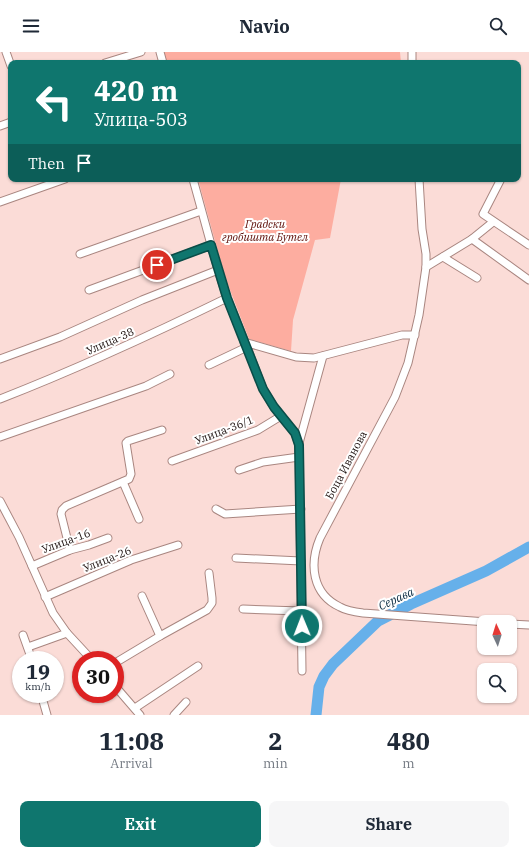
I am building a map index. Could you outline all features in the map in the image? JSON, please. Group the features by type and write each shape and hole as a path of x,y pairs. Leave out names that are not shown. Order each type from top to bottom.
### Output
{"street":[{"path":"115,60 141,52"},
{"path":"0,202 57,182"},
{"path":"195,182 201,211 227,298 263,389 274,407 295,433 299,445"},
{"name":"Боца Иванова","path":"419,182 426,267 415,335 408,363 395,397 320,538 314,556 314,575 317,585 331,602 348,611 477,621"},
{"path":"499,182 483,214 529,245"},
{"path":"80,254 201,211"},
{"path":"426,267 472,240 494,222"},
{"path":"472,240 529,280"},
{"path":"89,290 211,245"},
{"path":"443,257 477,278"},
{"path":"0,359 60,337 142,300 218,270"},
{"name":"Улица-38","path":"0,399 156,333 227,298"},
{"path":"209,365 246,344 296,356 314,358 391,337 415,335"},
{"path":"302,670 299,445 323,356"},
{"path":"0,437 146,386 170,374"},
{"name":"Улица-36/1","path":"172,461 258,430 281,416"},
{"path":"70,550 61,514 63,507 129,479 131,474 126,443 128,441 162,430"},
{"path":"239,470 263,462 299,457"},
{"path":"123,482 139,519"},
{"path":"0,501 19,537 54,613 67,633 84,651"},
{"path":"216,510 225,514 301,510"},
{"name":"Улица-16","path":"32,566 70,550 108,538"},
{"name":"Улица-26","path":"46,596 131,560 178,545"},
{"path":"236,558 301,561"},
{"path":"301,570 314,575"},
{"path":"124,658 207,610 212,602 209,574"},
{"path":"142,596 160,636"},
{"path":"244,609 301,611"},
{"path":"517,624 529,625"},
{"path":"28,647 67,633"},
{"path":"23,635 29,651"},
{"path":"135,708 198,666"},
{"path":"124,696 140,715"},
{"path":"174,715 186,702"},
{"path":"44,703 47,715"}],"green space":[{"path":"161,52 400,52 401,60 163,60"},
{"name":"Градски гробишта Бутел","path":"199,182 340,182 330,238 315,240 293,320 291,351 249,339 225,277"}],"waterway":[{"name":"Серава","path":"316,715 319,687 324,676 333,664 378,621 411,604 486,571 529,547"}],"route":[{"path":"157,265 211,245 227,298 263,389 274,407 295,433 299,445 302,626"}]}
